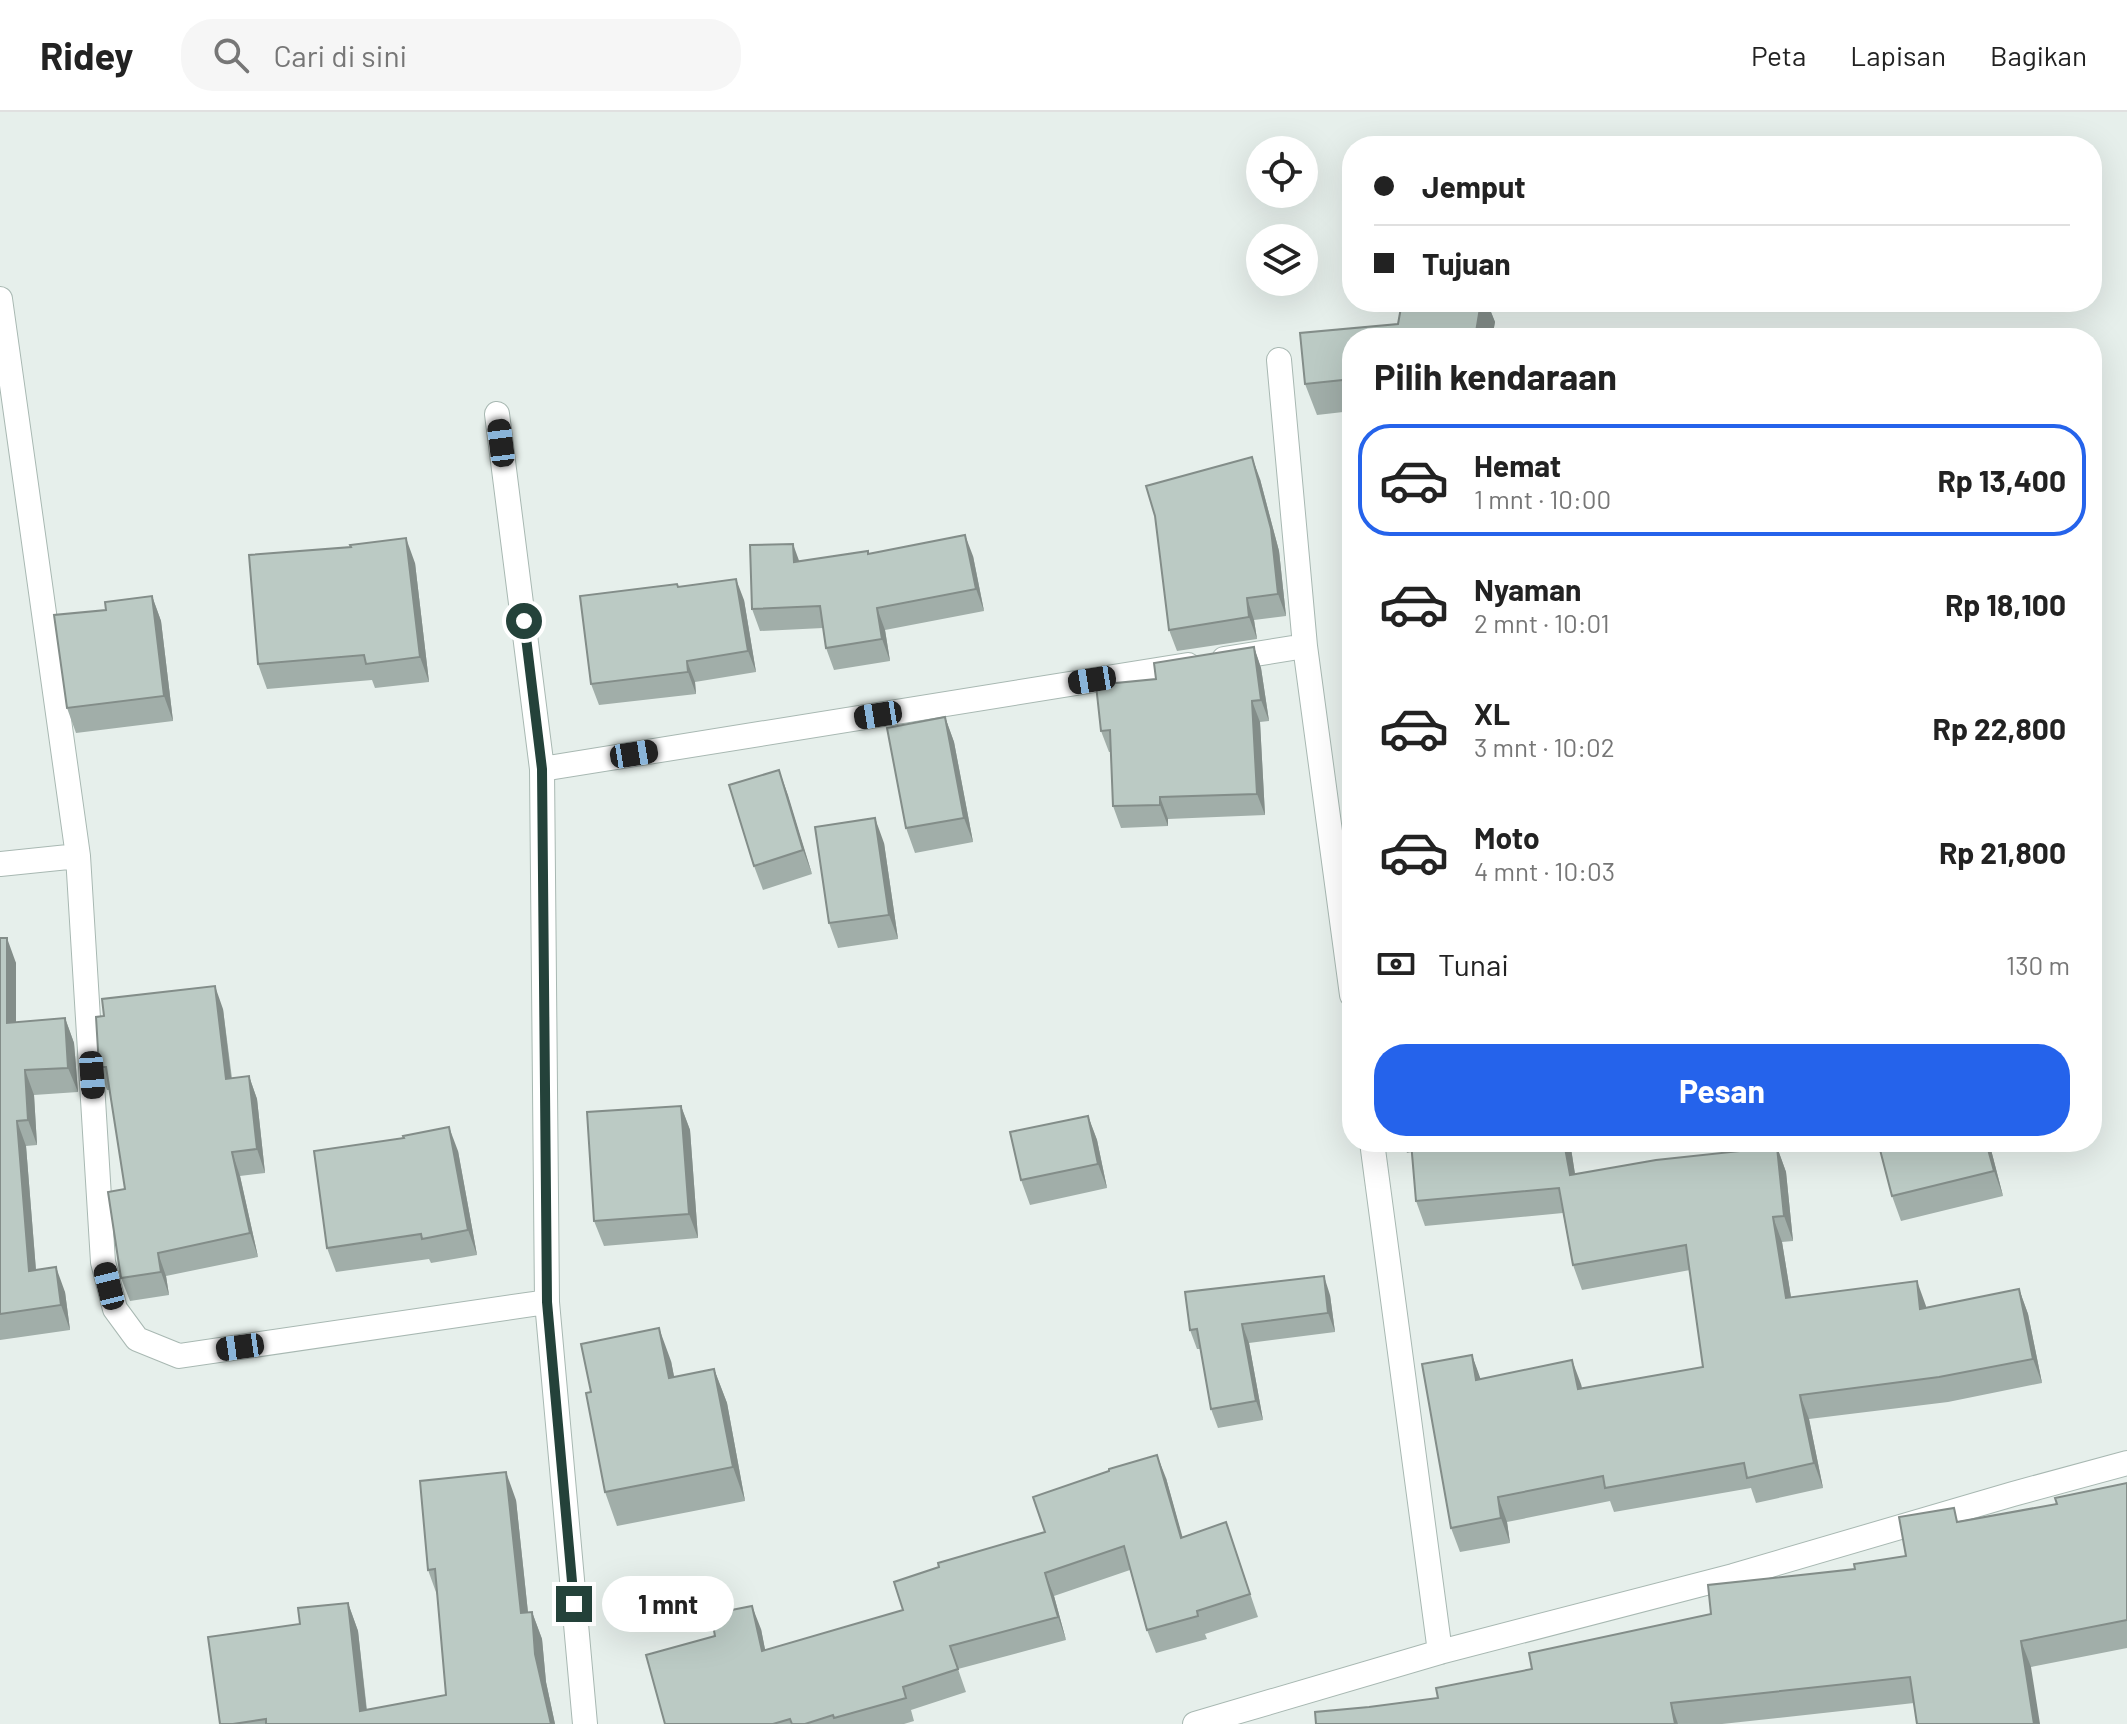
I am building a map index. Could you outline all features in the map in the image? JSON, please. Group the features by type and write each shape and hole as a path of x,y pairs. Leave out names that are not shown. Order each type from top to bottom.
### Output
{"street":[{"path":"0,299 78,856 103,1262 115,1309 137,1339 179,1356 547,1302"},
{"path":"1279,360 1305,646 1342,921"},
{"path":"497,414 542,769 547,1302 585,1724"},
{"path":"542,769 1305,646"},
{"path":"0,864 78,856"},
{"path":"1373,1152 1440,1652"},
{"path":"1195,1724 1440,1652 1733,1576 2127,1463"}],"building":[{"path":"1400,312 1479,312 1477,328 1354,328 1398,324"},
{"path":"1342,329 1342,380 1305,384 1300,333"},
{"path":"1252,457 1271,529 1278,594 1247,598 1249,617 1169,630 1155,516 1146,486"},
{"path":"965,535 976,589 877,608 882,639 826,648 820,606 752,609 750,545 793,544 794,562 868,551 868,554"},
{"path":"406,538 420,657 366,664 364,655 258,664 249,555 351,547"},
{"path":"736,579 748,651 687,661 688,672 591,684 580,596"},
{"path":"152,596 164,696 67,708 54,615 106,610 105,602"},
{"path":"1254,647 1261,700 1252,701 1257,794 1160,797 1160,805 1113,806 1110,730 1101,731 1096,685 1156,679 1154,663"},
{"path":"945,717 964,818 906,828 887,728"},
{"path":"779,770 803,850 754,866 729,785"},
{"path":"875,818 889,915 829,923 815,827"},
{"path":"0,938 7,938 7,1023 65,1018 68,1068 25,1070 28,1120 17,1121 29,1271 56,1267 61,1305 0,1314"},
{"path":"215,986 226,1079 249,1076 257,1149 232,1152 250,1233 158,1253 161,1272 121,1278 108,1192 125,1189 106,1067 99,1067 96,1017 104,1016 102,999"},
{"path":"681,1106 689,1214 594,1221 587,1112"},
{"path":"1088,1116 1098,1164 1021,1180 1010,1132"},
{"path":"449,1127 468,1230 422,1239 421,1234 327,1248 314,1151 404,1138"},
{"path":"1412,1152 1566,1152 1570,1175 1656,1160 1730,1152 1778,1152 1784,1216 1773,1217 1786,1298 1917,1281 1920,1309 2019,1289 2033,1359 1939,1377 1800,1395 1814,1463 1747,1478 1744,1463 1605,1488 1603,1476 1498,1497 1501,1518 1451,1528 1422,1364 1472,1355 1476,1380 1572,1360 1578,1389 1703,1367 1686,1245 1573,1265 1559,1188 1416,1201"},
{"path":"1881,1152 1989,1152 1994,1171 1892,1196"},
{"path":"1324,1276 1328,1313 1242,1324 1256,1401 1211,1409 1197,1329 1190,1330 1185,1292"},
{"path":"659,1328 669,1378 714,1369 733,1467 605,1492 586,1393 591,1392 581,1344"},
{"path":"1157,1455 1181,1538 1226,1522 1250,1594 1197,1611 1198,1616 1147,1630 1124,1546 1045,1573 1058,1617 950,1646 958,1669 903,1687 906,1698 805,1724 792,1724 790,1719 773,1724 665,1724 646,1655 715,1636 711,1614 752,1606 762,1651 903,1610 894,1582 939,1567 938,1563 1045,1532 1033,1497"},
{"path":"506,1472 521,1613 532,1612 535,1654 551,1724 266,1724 266,1719 220,1724 208,1637 300,1624 298,1608 348,1603 360,1711 446,1695 435,1569 428,1570 420,1481"},
{"path":"2127,1483 2127,1620 2021,1641 2034,1724 1917,1724 1910,1677 1671,1703 1675,1724 1316,1724 1315,1712 1438,1698 1436,1688 1532,1669 1529,1653 1711,1614 1708,1585 1855,1569 1854,1564 1906,1556 1899,1517 1954,1508 1957,1522 2057,1504 2055,1498"}],"route":[{"path":"524,621 542,769 547,1302 574,1604"}]}
